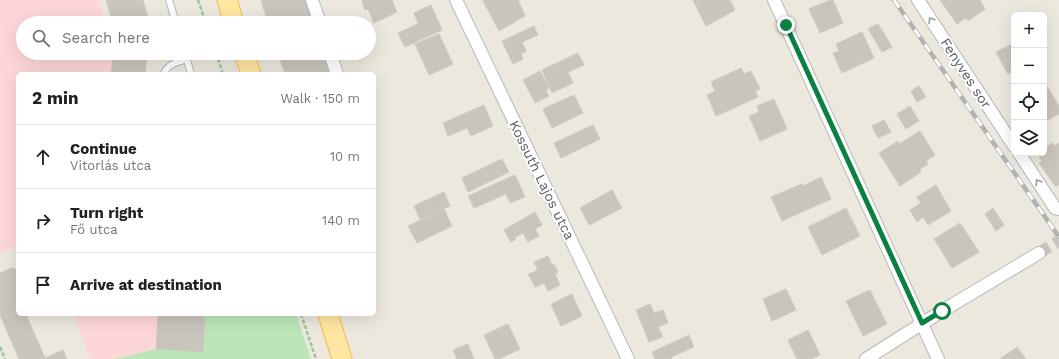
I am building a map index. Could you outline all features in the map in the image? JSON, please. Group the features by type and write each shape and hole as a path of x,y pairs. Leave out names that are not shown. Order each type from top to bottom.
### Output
{"main road":[{"path":"227,0 232,16"},
{"path":"246,60 250,72"},
{"path":"329,316 342,359"}],"street":[{"path":"312,0 318,16"},
{"name":"Kossuth Lajos utca","path":"456,0 628,359"},
{"path":"774,0 938,359"},
{"name":"Fenyves sor","path":"918,0 1011,141"},
{"path":"332,60 336,72"},
{"path":"1021,156 1055,208 1059,209"},
{"path":"866,359 922,323 1039,253"}],"lane":[{"path":"169,0 174,16"},
{"path":"164,72 179,60"},
{"path":"187,60 190,72"}],"path":[{"path":"198,0 204,16"},
{"path":"218,60 221,72"},
{"path":"302,316 316,359"},
{"path":"0,347 5,359"}],"shaded area":[{"path":"0,0 99,0 104,16 16,16 16,60 146,60 145,72 16,72 16,246 0,254"},
{"path":"74,316 205,316 203,352 156,349 114,359 90,359"}],"green space":[{"path":"205,316 297,316 311,359 114,359 156,349 203,351"}],"building":[{"path":"106,0 143,0 148,16 111,16"},
{"path":"261,0 306,0 312,16 266,16"},
{"path":"392,0 397,12 376,22 376,16 371,16 368,9 365,10 362,1"},
{"path":"518,0 525,16 499,31 483,1"},
{"path":"693,0 730,0 735,10 706,26"},
{"path":"833,0 843,23 820,33 809,9"},
{"path":"940,0 980,0 985,9 968,21 966,18 957,24"},
{"path":"431,5 442,30 405,47 398,33 418,24 414,13"},
{"path":"878,24 892,47 882,52 868,29"},
{"path":"534,26 538,35 522,42 526,51 521,54 523,59 513,64 502,41"},
{"path":"862,32 874,58 842,73 833,53 839,51 836,44"},
{"path":"439,34 453,64 429,75 415,44"},
{"path":"1011,44 1011,72 1008,74 996,52"},
{"path":"578,53 584,65 568,72 573,83 552,93 542,70"},
{"path":"113,60 146,60 145,72 111,72"},
{"path":"280,60 325,60 329,72 284,72"},
{"path":"741,68 744,74 751,71 760,89 755,91 758,97 716,116 707,95 715,91 711,82"},
{"path":"540,71 549,88 546,90 549,96 535,103 523,80"},
{"path":"919,86 926,97 917,102 911,91"},
{"path":"1047,86 1059,106 1059,114 1047,120"},
{"path":"574,95 583,113 552,128 543,109"},
{"path":"774,99 787,129 760,141 749,116 759,112 757,106"},
{"path":"484,105 493,126 471,136 467,128 448,136 443,123"},
{"path":"910,106 919,121 906,129 897,114"},
{"path":"884,120 891,132 878,138 872,126"},
{"path":"593,125 600,139 561,158 554,143"},
{"path":"920,131 935,155 926,161 928,164 920,169 921,172 900,186 879,153 898,141 899,144"},
{"path":"1052,143 1054,146 1059,143 1059,184 1056,187 1039,163 1042,161 1039,157 1047,156 1047,147"},
{"path":"502,159 509,172 468,192 462,178"},
{"path":"515,175 525,197 510,203 506,194 474,208 468,196"},
{"path":"821,177 831,199 782,221 771,197 802,184 803,186"},
{"path":"936,185 951,211 928,225 923,217 917,222 910,210 921,203 917,197"},
{"path":"612,190 622,208 589,225 580,208"},
{"path":"444,192 450,206 420,219 414,206"},
{"path":"846,208 860,236 822,255 808,227"},
{"path":"993,208 1004,225 996,231 985,214"},
{"path":"444,209 452,226 417,243 408,226"},
{"path":"535,212 542,225 535,229 539,236 528,242 523,233 515,237 516,239 511,242 504,230"},
{"path":"960,223 979,252 952,268 934,239"},
{"path":"548,256 552,265 554,264 558,272 555,274 560,285 548,291 544,283 535,287 528,274 538,270 534,262"},
{"path":"12,268 16,269 16,316 29,316 27,317 45,358 63,350 67,359 19,359 0,315 0,273"},
{"path":"786,289 796,310 772,321 763,299"},
{"path":"870,290 887,324 863,336 846,301"},
{"path":"572,294 582,316 561,326 551,304"},
{"path":"650,304 654,313 663,310 668,323 658,327 663,337 649,342 636,310"},
{"path":"158,316 205,316 203,352 156,349"},
{"path":"508,324 520,349 499,359 495,359 484,335"},
{"path":"808,330 820,355 811,359 797,359 788,340"},
{"path":"689,335 694,347 671,357 672,359 655,359 652,352"},
{"path":"468,344 474,359 457,359 453,350"},
{"path":"1017,347 1026,359 1000,359"}],"tunnel":[{"path":"1039,253 1059,241"}],"railway":[{"path":"894,0 1059,237"}],"route":[{"path":"786,25 922,323 942,311"}]}
